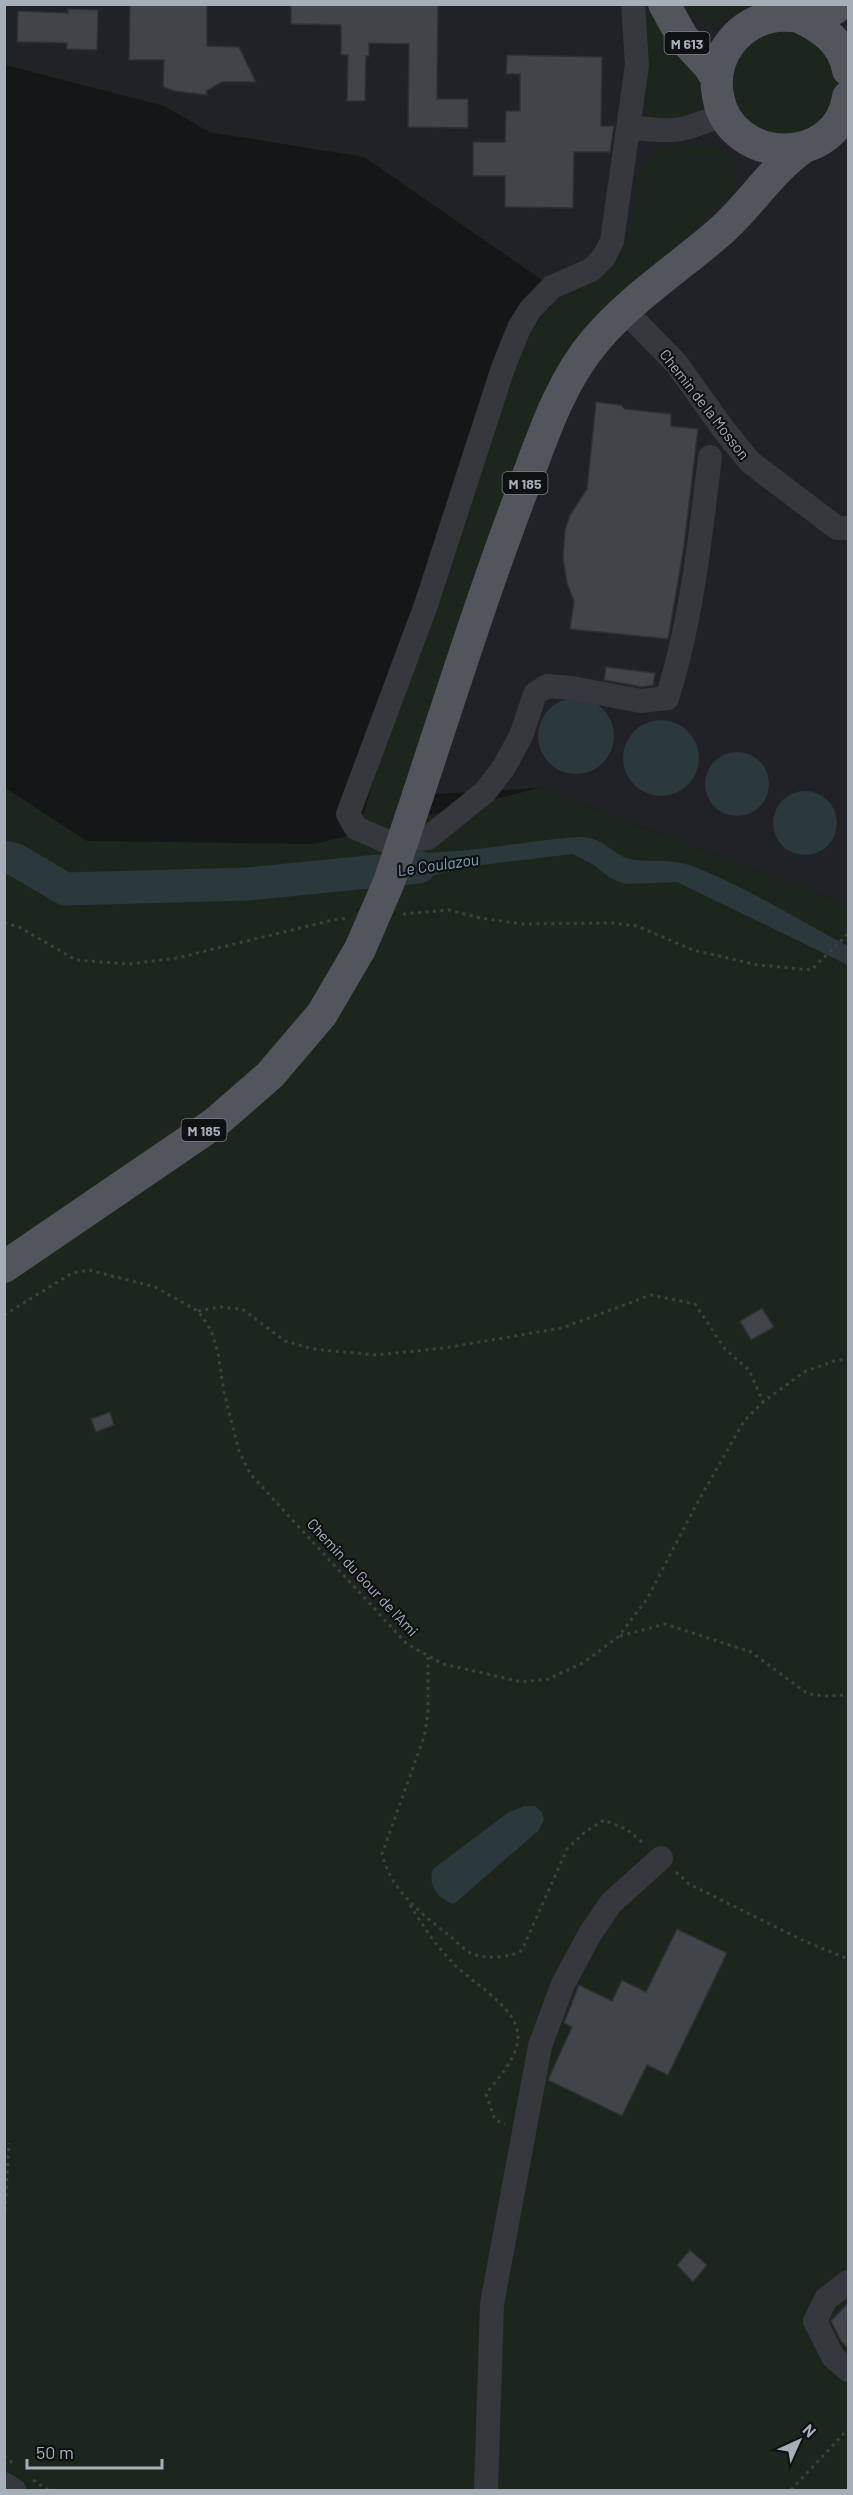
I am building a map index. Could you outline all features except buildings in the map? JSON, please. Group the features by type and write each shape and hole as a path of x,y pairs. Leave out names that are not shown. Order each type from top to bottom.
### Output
{"main road":[{"path":"840,4 822,17 781,13 753,23 726,47 719,62 716,78 718,97 732,124 759,146 782,150 804,147 823,138 838,122 849,97"},
{"name":"M 613","path":"664,5 679,21 695,33 711,38 737,35"},
{"name":"M 613","path":"664,5 683,38 709,66 716,78"},
{"path":"781,13 821,27 836,42 848,66"},
{"path":"848,66 844,34 849,17"},
{"name":"M 185","path":"732,124 753,151 759,172 756,190 744,208"},
{"name":"M 185","path":"4,1267 215,1123 270,1075 322,1014 360,949 389,882 476,615 550,418 569,380 595,341 625,311 723,229 784,161 804,147"}],"street":[{"path":"633,4 637,65 612,241 604,257 591,270 552,287 537,302 519,328 507,358 426,605 348,814 356,828 388,842 428,838 437,832 486,792 504,767 521,736 535,694 547,686 572,688 641,701 667,698 678,663 692,598 710,457"},
{"path":"629,127 665,132 732,124"},
{"name":"Chemin de la Mosson","path":"625,311 676,363 750,462 837,528 849,528"},
{"path":"486,2490 492,2304 540,2046 563,1983 590,1934 611,1903 661,1858"},
{"path":"849,2282 826,2299 815,2321 833,2357 849,2370"},
{"path":"4,2484 14,2490"}],"path":[{"path":"403,914 449,910 480,918 524,924 613,923 637,926 693,950 758,965 811,970 849,934"},
{"path":"4,923 19,927 76,960 129,964 177,958 322,922 356,918"},
{"path":"4,1314 72,1273 89,1270 155,1287 198,1311 220,1307 242,1309 285,1341 313,1349 376,1355 444,1348 562,1328 651,1294 695,1304 725,1349 749,1370 763,1402"},
{"name":"Chemin du Gour de l'Ami","path":"198,1311 211,1330 218,1353 224,1392 238,1451 251,1475 407,1644 428,1658 443,1664 522,1682 548,1679 583,1663 618,1637 647,1599 695,1507 744,1421 763,1402 804,1372 834,1361 849,1359"},
{"path":"618,1637 665,1624 751,1652 808,1694 849,1695"},
{"path":"428,1658 428,1714 424,1737 382,1854 386,1869 424,1927 454,1964 500,2002 513,2020 518,2038 512,2059 486,2094 495,2120 522,2133"},
{"path":"407,1901 473,1954 495,1956 516,1954 522,1950 567,1849 585,1832 604,1820 628,1830 689,1884 800,1939 849,1959"},
{"path":"4,2226 9,2143"},
{"path":"791,2490 849,2429"}],"shaded area":[{"path":"5,5 848,5 848,905 539,788 418,795 545,432 552,287 364,157 209,132 164,106 5,65"},
{"path":"685,5 748,5 735,16 708,26"},
{"path":"643,6 702,76 708,97 694,117 647,119"},
{"path":"785,32 805,36 822,47 833,64 837,84 833,104 822,121 805,132 785,136 765,132 748,121 737,104 733,84 737,64 748,47 765,36"},
{"path":"682,145 720,146 736,163 734,192 622,297 558,382 394,824 539,788 848,905 848,2490 5,2490 4,787 87,841 315,844 378,828 362,819 397,704 528,334 546,311 607,270 632,234 638,175 657,149"}],"water":[{"path":"576,698 590,701 603,709 611,722 614,736 611,750 603,763 590,771 576,774 562,771 549,763 541,750 538,736 541,722 549,709 562,701"},
{"path":"661,720 675,723 688,731 696,744 699,758 696,772 688,785 675,793 661,796 647,793 634,785 626,772 623,758 626,744 634,731 647,723"},
{"path":"737,752 755,758 763,766 769,784 763,802 755,810 737,816 719,810 711,802 705,784 711,766 719,758"},
{"path":"805,791 823,797 831,805 837,823 831,841 823,849 805,855 787,849 779,841 773,823 779,805 787,797"},
{"path":"581,837 597,840 630,859 681,863 730,882 848,946 848,965 677,882 625,884 610,878 594,865 573,854 465,867 416,880 392,883 404,856"},
{"path":"525,1806 535,1806 542,1812 544,1820 538,1831 454,1904 439,1895 433,1886 433,1869 509,1812"}],"waterway":[{"name":"Le Coulazou","path":"4,857 16,860 65,889 248,884 419,867"}]}
